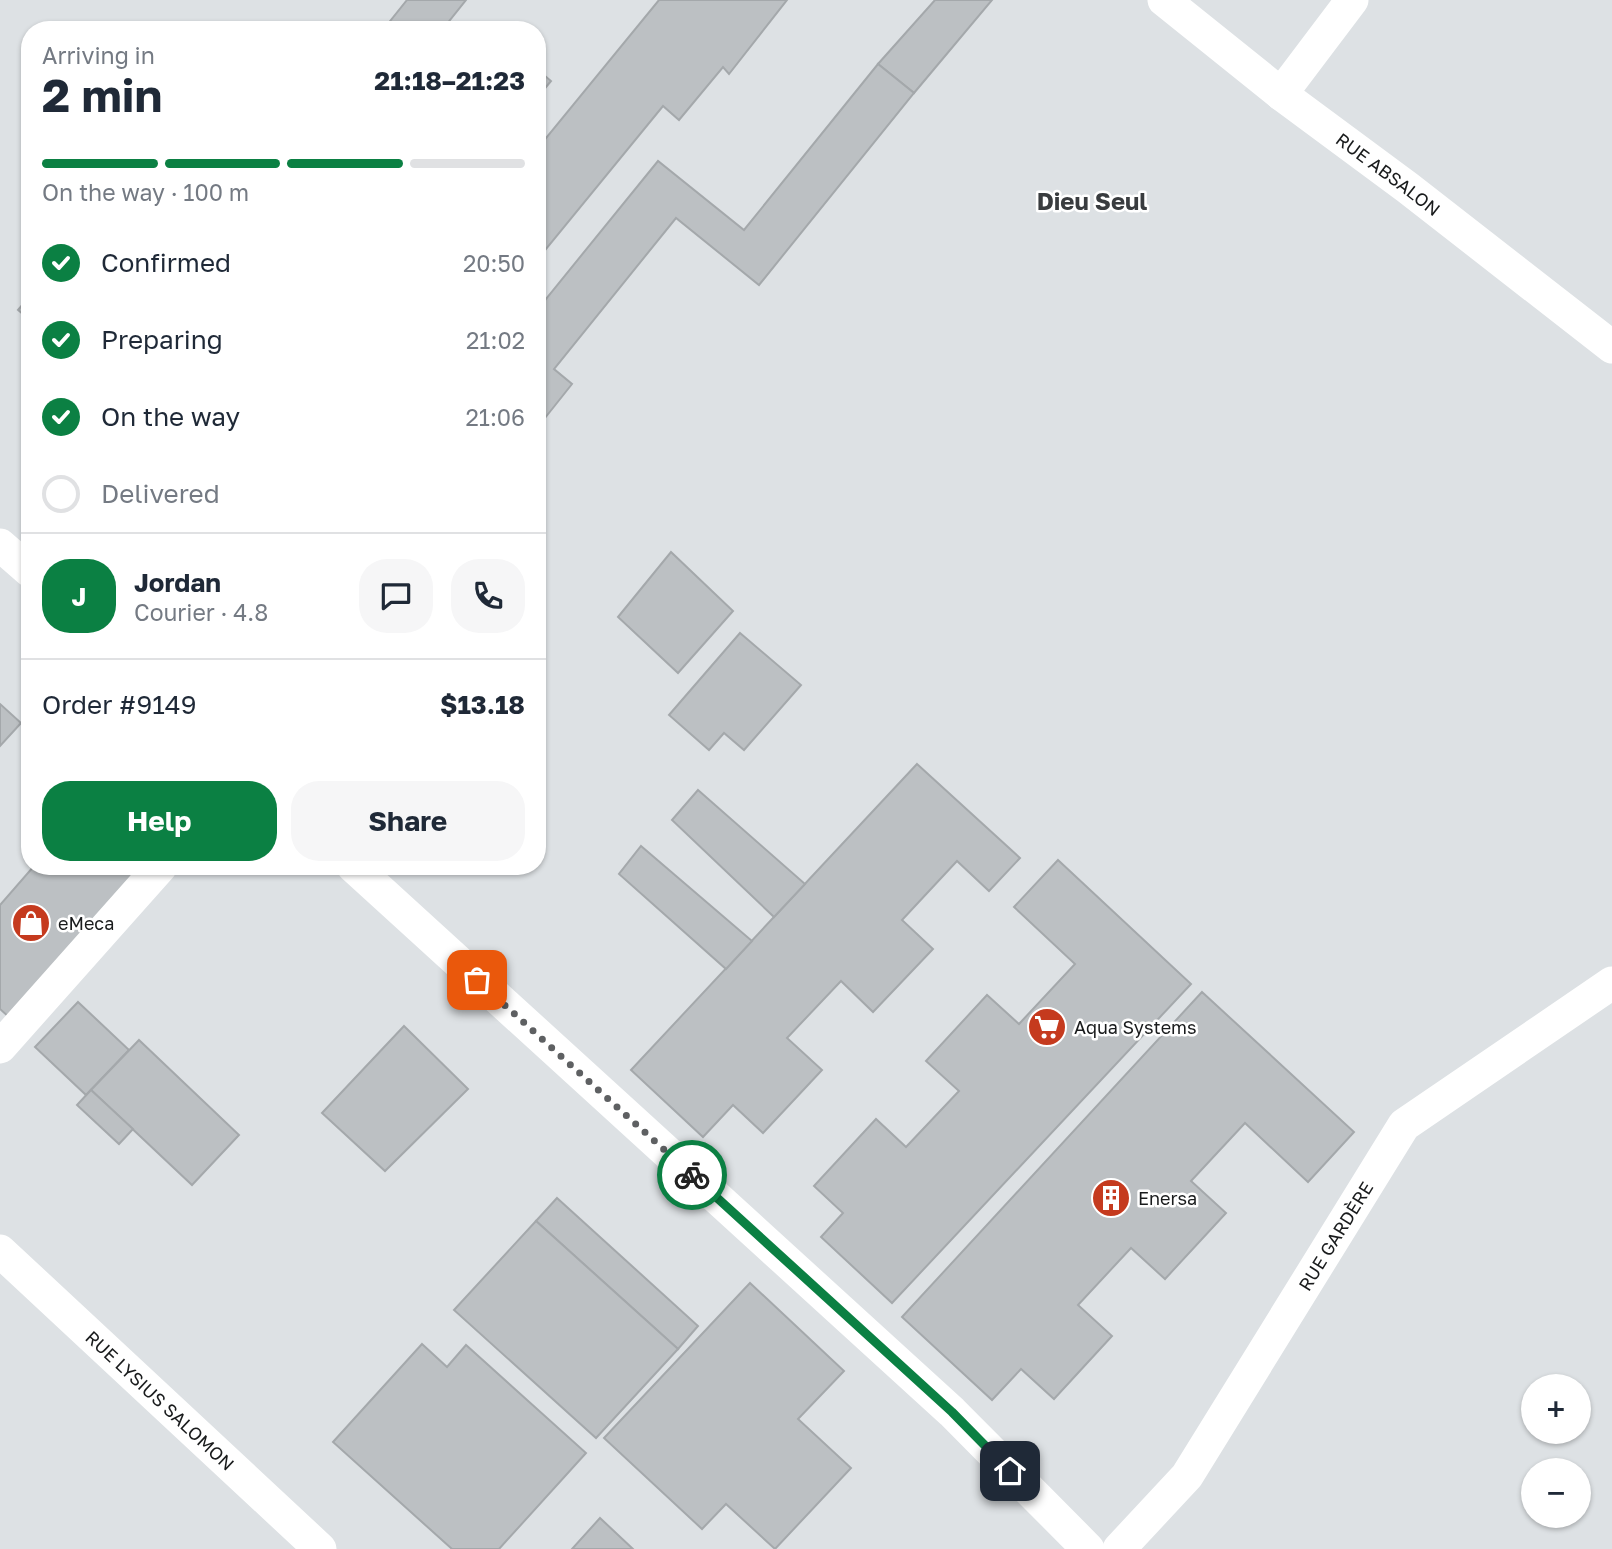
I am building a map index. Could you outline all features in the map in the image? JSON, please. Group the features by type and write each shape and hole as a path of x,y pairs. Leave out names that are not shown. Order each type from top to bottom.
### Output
{"street":[{"name":"RUE ABSALON","path":"1164,0 1281,94 1408,188 1612,347"},
{"path":"1281,94 1352,0"},
{"path":"0,545 21,563"},
{"path":"0,1047 153,875"},
{"path":"363,875 952,1412 1088,1549"},
{"name":"RUE GARDÈRE","path":"1119,1549 1187,1476 1404,1125 1612,983"},
{"name":"RUE LYSIUS SALOMON","path":"0,1251 320,1549"}],"building":[{"path":"407,0 466,0 449,21 390,21"},
{"path":"659,0 787,0 729,74 723,67 679,120 663,106 546,249 546,138"},
{"path":"935,0 992,0 914,93 878,64"},
{"path":"878,64 914,93 759,285 676,218 554,369 572,384 546,417 546,299 658,161 744,230"},
{"path":"671,552 733,611 678,673 618,617"},
{"path":"740,633 801,685 744,750 724,733 709,750 669,715"},
{"path":"0,704 21,723 0,746"},
{"path":"917,764 1020,858 989,891 957,861 902,920 933,949 873,1012 841,981 787,1038 822,1070 763,1133 733,1105 703,1137 631,1070"},
{"path":"698,790 805,884 774,917 672,820"},
{"path":"641,846 752,941 726,969 619,874"},
{"path":"1058,860 1191,984 892,1303 821,1237 843,1213 814,1186 876,1119 906,1147 959,1091 926,1061 987,995 1019,1024 1075,964 1014,907"},
{"path":"26,875 140,875 11,1019 0,1009 0,905"},
{"name":"Enersa","path":"1202,992 1354,1132 1308,1182 1245,1123 1191,1181 1226,1213 1165,1279 1131,1248 1078,1305 1112,1336 1054,1399 1021,1369 992,1400 902,1317"},
{"path":"78,1002 129,1050 86,1095 35,1047"},
{"path":"404,1026 468,1089 385,1171 322,1113"},
{"path":"139,1040 239,1135 192,1185 91,1090"},
{"path":"91,1090 133,1129 119,1144 77,1105"},
{"path":"557,1198 698,1326 678,1349 536,1221"},
{"path":"536,1221 678,1349 596,1438 454,1310"},
{"path":"750,1283 844,1371 798,1419 851,1468 775,1549 726,1504 702,1529 604,1438"},
{"path":"422,1344 447,1367 466,1345 586,1453 499,1549 452,1549 333,1442"},
{"path":"600,1518 633,1549 572,1549"}],"way so far":[{"path":"477,980 692,1175"}],"place":[{"name":"eMeca","path":"31,923"},
{"name":"Aqua Systems","path":"1047,1027"},
{"name":"Enersa","path":"1111,1198"}],"district":[{"name":"Dieu Seul","path":"1092,200"}],"route":[{"path":"692,1175 952,1412 1010,1471"}]}
